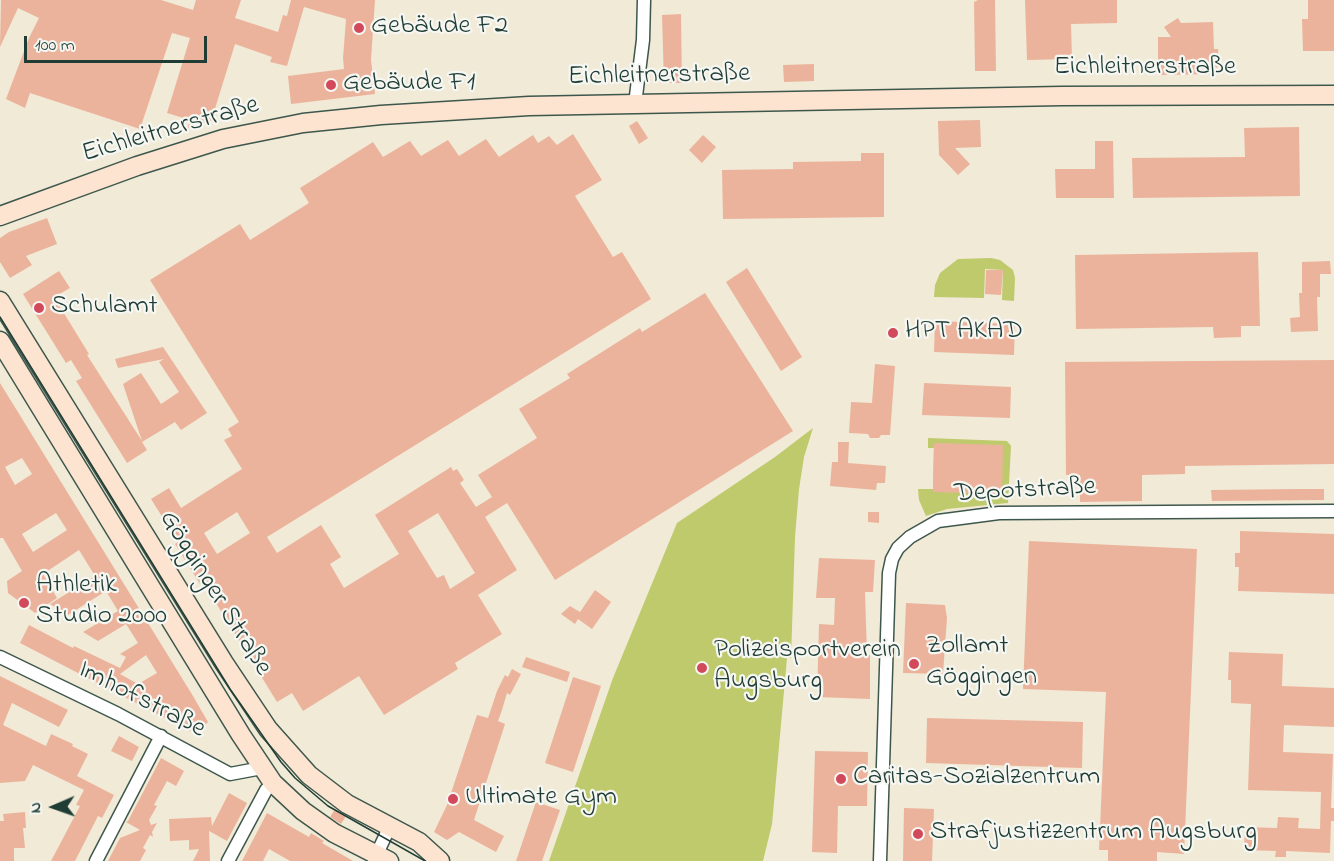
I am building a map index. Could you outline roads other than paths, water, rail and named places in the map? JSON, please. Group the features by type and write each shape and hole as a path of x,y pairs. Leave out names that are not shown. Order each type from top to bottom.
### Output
{"main road":[{"name":"Eichleitnerstraße","path":"0,216 126,170 223,139 303,123 429,111 635,104 1062,96 1334,96"},
{"name":"Gögginger Straße","path":"0,302 224,663 268,729 309,774 348,804 419,842 440,861"},
{"name":"Gögginger Straße","path":"0,342 268,775 303,812 380,859"}],"street":[{"path":"635,104 643,40 644,0"},
{"name":"Depotstraße","path":"879,861 889,573 892,559 898,548 910,537 938,521 999,513 1334,511"},
{"name":"Imhofstraße","path":"0,657 161,736 230,774 268,775"},
{"path":"96,861 161,736"},
{"path":"228,861 266,790 268,775"},
{"path":"380,859 390,826"}],"tram line":[{"path":"0,317 230,689 281,762 295,778 328,806 425,861"}],"place":[{"name":"Gebäude F2","path":"359,28"},
{"name":"Gebäude F1","path":"331,85"},
{"name":"Schulamt","path":"39,308"},
{"name":"HPT AKAD","path":"893,333"},
{"name":"Athletik Studio 2000","path":"24,603"},
{"name":"Zollamt Göggingen","path":"914,664"},
{"name":"Polizeisportverein Augsburg","path":"702,668"},
{"name":"Caritas-Sozialzentrum","path":"841,779"},
{"name":"Ultimate Gym","path":"453,799"},
{"name":"Strafjustizzentrum Augsburg","path":"918,834"}]}
